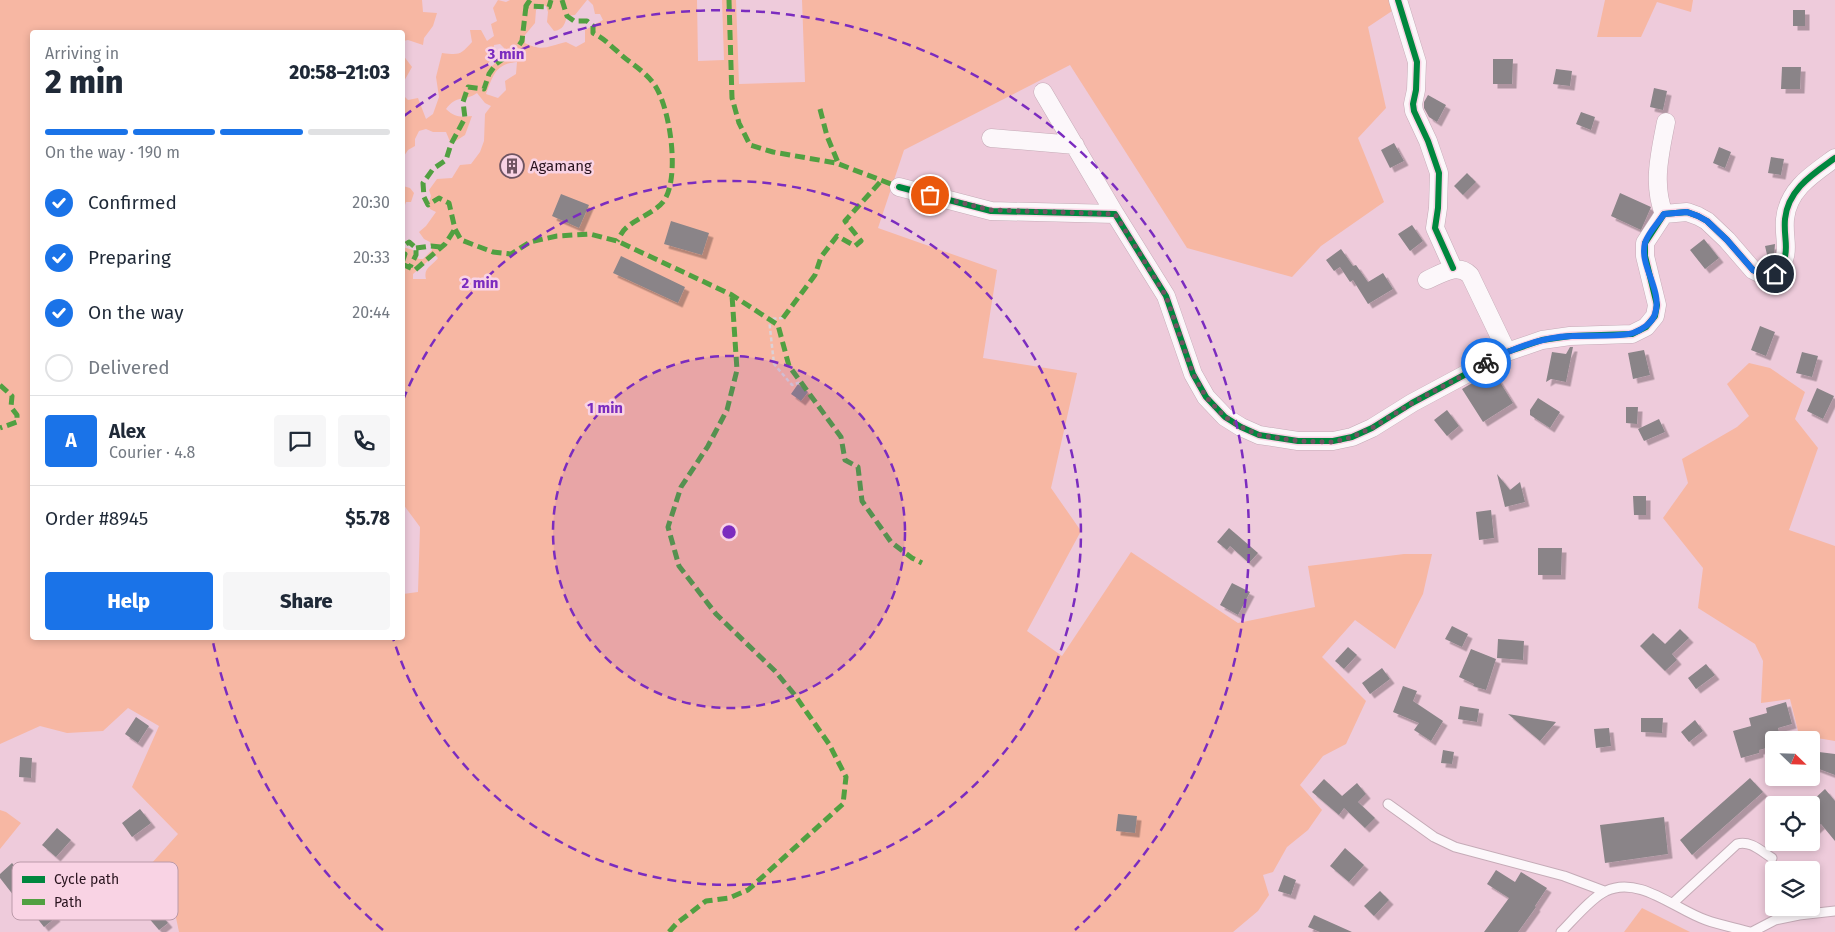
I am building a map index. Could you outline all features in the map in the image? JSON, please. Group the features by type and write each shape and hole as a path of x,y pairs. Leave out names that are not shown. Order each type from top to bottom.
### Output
{"street":[{"path":"1398,0 1417,62 1416,90 1412,104 1428,140 1439,173 1438,208 1435,228 1454,268"},
{"path":"1043,92 1166,296 1193,374 1206,397 1225,417 1259,435 1298,441 1333,442 1352,437 1372,428 1412,403 1507,352 1542,340 1570,336 1632,334 1646,326 1655,316 1657,305 1645,256 1645,242 1664,214"},
{"path":"1664,214 1659,201 1657,183 1666,122"},
{"path":"991,138 1075,145"},
{"path":"1664,214 1687,212 1698,216 1707,221 1727,240 1753,270 1765,276 1775,274 1783,265 1787,247 1785,219 1791,198 1802,182 1835,158"},
{"path":"899,187 991,210 1115,214"},
{"path":"1427,280 1454,268 1460,268 1470,275 1507,352"}],"lane":[{"path":"1388,804 1434,838 1455,847 1564,876 1604,891"},
{"path":"1672,903 1737,844 1744,842 1753,845 1772,858"},
{"path":"1561,932 1604,891 1616,887 1646,891 1705,920 1751,932 1775,920 1835,911"}],"path":[{"path":"783,318 769,318 774,364 792,385 801,382"}],"shaded area":[{"path":"0,0 422,0 423,12 437,13 433,26 424,38 423,45 405,41 405,30 30,30 30,640 405,640 405,594 418,592 420,527 405,507 405,248 413,250 414,256 419,259 423,259 432,250 430,242 424,239 419,232 436,212 430,209 428,205 431,196 429,190 437,179 452,178 460,165 471,164 480,152 484,141 485,114 491,106 485,103 477,93 454,101 446,109 449,112 458,116 472,116 465,135 451,144 446,132 433,132 426,129 419,131 415,139 415,146 405,154 405,97 408,100 418,98 426,119 433,114 439,97 436,77 442,53 456,54 465,49 472,42 470,30 481,30 487,41 494,36 491,24 497,21 493,8 498,0 506,2 510,0 587,0 575,15 567,16 562,28 554,31 547,22 548,12 546,6 541,5 536,10 535,23 525,35 525,43 541,48 566,42 576,47 585,42 585,30 603,20 600,14 595,14 593,5 588,0 697,0 698,61 724,60 722,0 736,0 739,84 805,82 802,0 1403,0 1404,3 1368,27 1386,108 1358,138 1384,202 1321,246 1292,277 1187,248 1070,65 904,150 878,228 997,270 983,358 1077,373 1051,488 1081,531 1027,631 1062,656 1131,552 1238,623 1315,607 1308,566 1404,554 1432,554 1423,594 1395,649 1355,620 1322,657 1366,701 1346,744 1323,756 1300,785 1322,810 1308,830 1287,847 1273,872 1263,875 1269,895 1258,911 1233,932 179,932 177,920 178,862 153,862 178,834 132,787 159,726 128,708 103,731 67,733 40,726 0,744","holes":["500,44 504,48 503,56 492,66 487,65 492,58 494,45","517,62 516,74 505,81 506,90 498,98 486,94 499,68","435,255 438,258 427,270 426,279 413,279 413,274"]},
{"path":"1605,0 1693,0 1691,12 1657,2 1641,37 1597,37"},
{"path":"405,58 412,67 405,79"},
{"path":"405,187 410,188 414,193 411,202 406,202 405,205"},
{"path":"1749,363 1770,368 1805,392 1795,419 1818,448 1789,530 1835,546 1835,741 1820,738 1820,731 1798,731 1790,699 1761,703 1763,661 1755,644 1698,608 1703,568 1663,518 1688,483 1682,459 1737,427 1749,416 1727,384"},
{"path":"0,810 21,823 0,849"},
{"path":"1642,908 1690,932 1624,932"}],"building":[{"path":"1793,10 1805,10 1805,26 1793,26"},
{"path":"1493,59 1513,59 1512,84 1493,84"},
{"path":"1782,67 1801,67 1800,89 1781,89"},
{"path":"1556,69 1572,71 1570,86 1553,84"},
{"path":"1654,88 1667,91 1663,110 1650,107"},
{"path":"1428,95 1446,105 1437,122 1429,117 1424,108 1424,102"},
{"path":"1581,112 1595,117 1591,130 1576,124"},
{"path":"1394,143 1404,161 1390,168 1381,150"},
{"path":"1719,147 1731,152 1725,168 1713,163"},
{"path":"1771,157 1784,159 1781,175 1768,173"},
{"path":"1467,173 1476,182 1463,195 1454,186"},
{"path":"1620,193 1651,207 1641,230 1611,216"},
{"path":"561,194 589,205 579,228 552,216"},
{"path":"671,221 709,233 702,255 664,244"},
{"path":"1412,225 1423,241 1410,251 1398,234"},
{"path":"1704,239 1719,258 1705,269 1690,250"},
{"path":"1775,244 1774,256 1769,263 1765,246"},
{"path":"1341,249 1368,282 1383,273 1393,289 1368,304 1353,280 1350,282 1340,267 1334,271 1326,260"},
{"path":"621,256 685,287 678,303 613,273"},
{"path":"1760,326 1775,332 1766,356 1751,350"},
{"path":"1570,347 1573,347 1566,382 1551,379 1546,382 1552,352 1566,354"},
{"path":"1644,350 1650,375 1633,379 1628,353"},
{"path":"1802,352 1818,356 1812,377 1796,373"},
{"path":"1493,371 1513,403 1483,422 1462,389"},
{"path":"798,384 808,392 801,401 791,394"},
{"path":"1817,388 1834,396 1823,419 1807,411"},
{"path":"1538,398 1560,412 1550,428 1530,415 1530,410"},
{"path":"1626,407 1638,407 1637,424 1626,423"},
{"path":"1447,410 1459,426 1447,436 1434,420"},
{"path":"1659,419 1665,432 1644,441 1638,429"},
{"path":"1497,474 1510,490 1520,482 1525,502 1505,507"},
{"path":"1633,496 1646,496 1646,515 1634,515"},
{"path":"1491,510 1494,538 1479,540 1476,512"},
{"path":"1229,528 1258,553 1249,563 1230,546 1227,550 1217,542"},
{"path":"1538,548 1562,548 1561,575 1538,575"},
{"path":"1232,583 1250,592 1238,615 1220,605"},
{"path":"1452,626 1468,634 1462,647 1445,639"},
{"path":"1680,629 1689,638 1672,654 1677,660 1665,671 1640,646 1653,633 1665,644"},
{"path":"1498,639 1524,641 1523,660 1497,658"},
{"path":"1348,647 1357,655 1344,669 1335,661"},
{"path":"1471,649 1496,659 1486,690 1473,686 1474,684 1459,677"},
{"path":"1706,664 1715,675 1696,689 1688,678"},
{"path":"1382,668 1390,679 1370,694 1362,683"},
{"path":"1403,686 1417,691 1413,701 1443,721 1431,741 1414,730 1419,723 1393,712"},
{"path":"1786,702 1792,724 1778,728 1779,731 1765,731 1765,748 1759,750 1759,753 1741,758 1733,731 1751,726 1749,718 1767,713 1766,708"},
{"path":"1460,706 1479,709 1477,722 1458,719"},
{"path":"1508,714 1556,722 1540,741"},
{"path":"136,717 149,726 138,743 125,734"},
{"path":"1641,718 1663,718 1662,733 1641,732"},
{"path":"1695,720 1703,731 1689,742 1681,732"},
{"path":"1609,728 1611,746 1596,748 1594,729"},
{"path":"1443,750 1454,752 1452,764 1441,763"},
{"path":"1820,752 1835,754 1835,775 1820,769"},
{"path":"20,757 32,758 31,778 19,777"},
{"path":"1750,778 1763,792 1692,855 1680,840"},
{"path":"1324,779 1342,796 1357,783 1366,794 1358,802 1375,818 1365,828 1344,808 1339,815 1312,792"},
{"path":"1825,789 1835,801 1835,841 1820,825 1820,796 1817,796"},
{"path":"140,809 151,823 132,837 122,823"},
{"path":"1118,814 1137,816 1135,833 1116,831"},
{"path":"1664,817 1668,854 1605,863 1600,825"},
{"path":"57,828 71,840 56,857 42,845"},
{"path":"1345,848 1364,865 1349,882 1330,866"},
{"path":"12,863 12,893 0,878 0,874"},
{"path":"1496,870 1515,882 1521,872 1547,888 1518,932 1484,932 1509,898 1487,884"},
{"path":"1284,875 1296,880 1291,895 1278,891"},
{"path":"1380,891 1389,900 1374,916 1364,906"},
{"path":"1314,915 1352,932 1320,932 1308,927"},
{"path":"38,920 52,920 44,927"},
{"path":"150,920 165,920 168,923 159,930"}],"marked path":[{"path":"530,0 526,6 549,7 551,0"},
{"path":"562,0 567,16 574,21 587,21 593,26 593,33 606,41 650,79 660,94 669,125 672,160 668,191 659,206 626,228 617,241"},
{"path":"729,0 732,98 739,123 750,145 773,152 836,163 899,187"},
{"path":"526,6 522,41 516,50 496,64 489,74 484,89 468,87 463,102 465,118 451,144 446,160 433,169 423,183 424,197 428,205 439,198 449,203 455,229 461,240 493,252 511,254 530,242 557,236 590,234 617,241 732,295 778,325 789,366 841,437 845,460 858,467 862,501 891,542 922,563"},
{"path":"820,109 827,136 839,165"},
{"path":"783,318 815,275 821,257 837,236 855,246 861,241 845,221 882,180"},
{"path":"405,265 415,270 445,244 455,229"},
{"path":"406,244 409,242 416,248 416,255 410,267"},
{"path":"416,248 441,247"},
{"path":"669,932 677,923 706,901 729,898 748,890 843,804 846,777 829,744 794,694 775,671 716,614 679,566 668,527 681,487 708,446 727,410 737,370 732,295"},
{"path":"0,385 12,396 11,407 17,415 17,422 0,428"}],"cycle path":[{"path":"1398,0 1417,62 1414,111 1428,141 1439,173 1438,208 1435,228 1453,268"},
{"path":"899,187 991,211 1115,214 1166,296 1193,374 1206,397 1225,417 1259,435 1298,441 1333,441 1352,437 1372,428 1412,403 1507,352 1542,340 1570,336 1632,334 1646,327 1655,316 1657,305 1645,256 1645,243 1664,214 1687,212 1698,216 1707,221 1727,240 1753,270 1765,276 1775,275 1781,267 1786,254 1785,219 1791,199 1803,183 1835,158"}],"way so far":[{"path":"930,195 991,210 1115,214 1166,296 1193,374 1206,397 1225,417 1259,435 1298,441 1333,442 1352,437 1372,428 1412,403 1486,363"}],"place":[{"name":"Agamang","path":"512,166"}],"route":[{"path":"1486,363 1507,352 1542,340 1570,336 1632,334 1646,326 1655,316 1657,305 1645,256 1645,242 1664,214 1687,212 1698,216 1707,221 1727,240 1753,270 1765,276 1775,274"}]}
